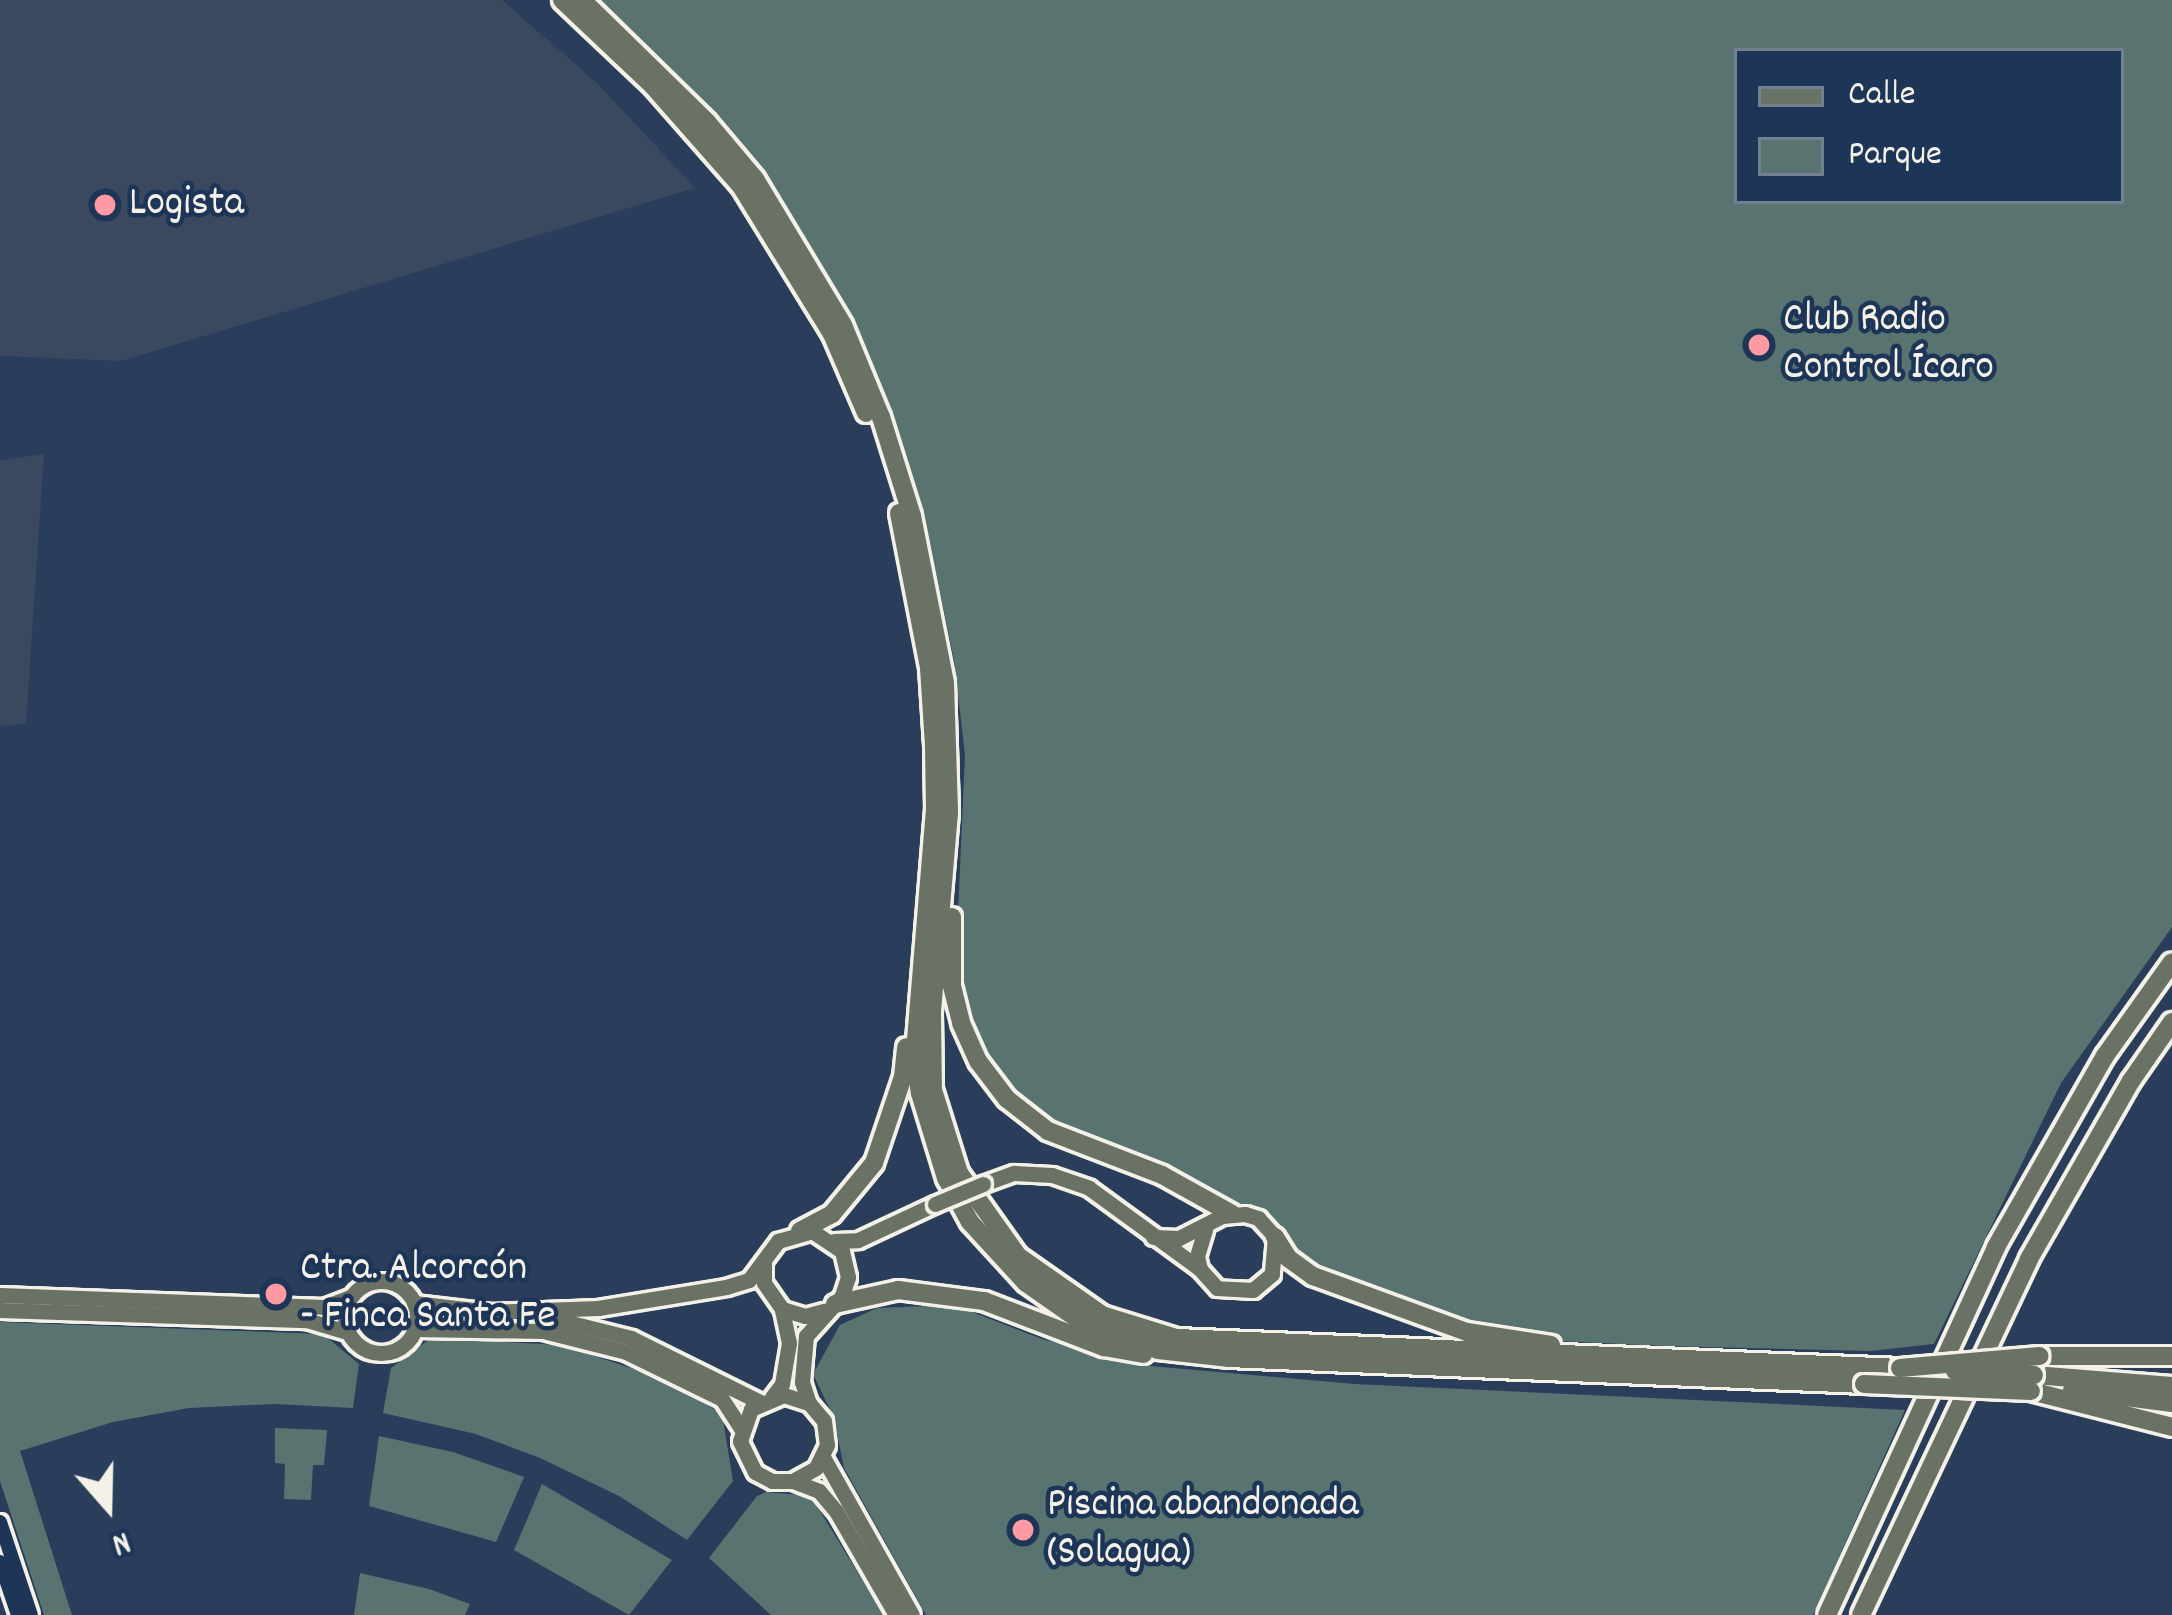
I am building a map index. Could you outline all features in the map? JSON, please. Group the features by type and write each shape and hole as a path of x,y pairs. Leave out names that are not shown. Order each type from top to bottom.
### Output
{"highway":[{"path":"562,0 653,86 741,186 832,334 871,423 901,520 929,668 935,808 915,1054 928,1132 970,1222 1006,1264 1049,1301 1103,1331 1158,1350 1228,1358 1638,1375"},
{"path":"582,0 707,122 755,179 803,251 843,325 881,417 934,606 959,765 952,986 979,1061 1007,1099 1048,1131 1162,1174 1232,1214"},
{"path":"934,606 949,764 932,1012 934,1090 959,1173 1018,1256 1102,1315 1175,1338 1729,1361"},
{"path":"800,1231 832,1214 860,1184 886,1134 903,1077 916,947 926,914"},
{"path":"1827,1615 1996,1247 2104,1056 2172,962"},
{"path":"1861,1615 1999,1317 2138,1070 2172,1022"},
{"path":"2138,1070 2172,1040"},
{"path":"1275,1238 1288,1258 1313,1276 1467,1332 1863,1375 1900,1368 2172,1386"},
{"path":"832,1307 871,1294 922,1292 984,1301 1103,1347 1269,1370 2035,1374 2172,1356"},
{"path":"2035,1374 2078,1390 2172,1403"},
{"path":"2035,1374 2172,1427"}],"main road":[{"path":"490,1312 598,1308 726,1287 749,1280 778,1241 800,1231 834,1241 884,1229 1015,1173 1052,1175 1089,1188 1154,1237 1201,1269 1217,1288 1253,1290 1277,1262 1275,1238 1258,1218 1232,1214 1179,1238 1154,1237"},
{"path":"884,1229 861,1249 832,1307 806,1336 802,1382 827,1433 823,1457 912,1615"},
{"path":"1201,1269 1197,1256 1205,1229"},
{"path":"834,1241 848,1277"},
{"path":"764,1261 767,1293 782,1309 805,1316 832,1307"},
{"path":"0,1294 324,1307 379,1281 400,1286 414,1303 415,1329 404,1346 378,1354 361,1348 347,1332 307,1320 0,1310"},
{"path":"347,1332 350,1297"},
{"path":"414,1303 556,1318 631,1338 766,1400 809,1403"},
{"path":"741,1428 782,1384 789,1343 782,1309"},
{"path":"415,1329 544,1331 626,1352 707,1388 734,1411 743,1454 755,1472 772,1481 793,1481 820,1491 896,1615"},
{"path":"793,1481 823,1457"},
{"path":"0,1522 31,1615"},
{"path":"0,1562 18,1615"}],"shaded area":[{"path":"0,0 502,0 598,84 695,188 121,361 0,356"},
{"path":"44,454 26,724 0,726 0,460"}],"green space":[{"path":"595,0 2172,0 2172,927 2061,1083 1934,1344 1870,1351 1662,1346 1539,1340 1476,1330 1318,1273 1291,1251 1281,1227 1259,1209 1212,1200 1029,1113 987,1065 964,1018 957,937 965,755 954,660 927,529 888,401 816,256 667,66"},
{"path":"954,1305 1042,1339 1150,1366 1355,1384 1905,1410 1813,1615 926,1615 844,1468 834,1418 813,1374 840,1325 877,1308"},
{"path":"0,1322 323,1334 359,1364 353,1408 274,1404 189,1408 113,1422 20,1451 72,1615 44,1615 0,1481"},
{"path":"431,1338 561,1345 667,1380 722,1414 733,1481 687,1540 619,1496 540,1458 476,1434 383,1413 391,1368"},
{"path":"275,1428 327,1430 324,1465 313,1465 311,1500 284,1499 285,1464 275,1463"},
{"path":"379,1436 453,1452 524,1477 496,1542 369,1506"},
{"path":"542,1484 672,1560 629,1615 514,1550"},
{"path":"766,1492 801,1495 815,1503 884,1615 771,1615 709,1558 757,1496"},
{"path":"360,1573 470,1604 465,1615 354,1615"}],"place":[{"name":"Logista","path":"105,205"},
{"name":"Club Radio Control Ícaro","path":"1759,345"},
{"name":"Ctra. Alcorcón - Finca Santa Fe","path":"276,1294"},
{"name":"Piscina abandonada (Solagua)","path":"1023,1530"}]}
